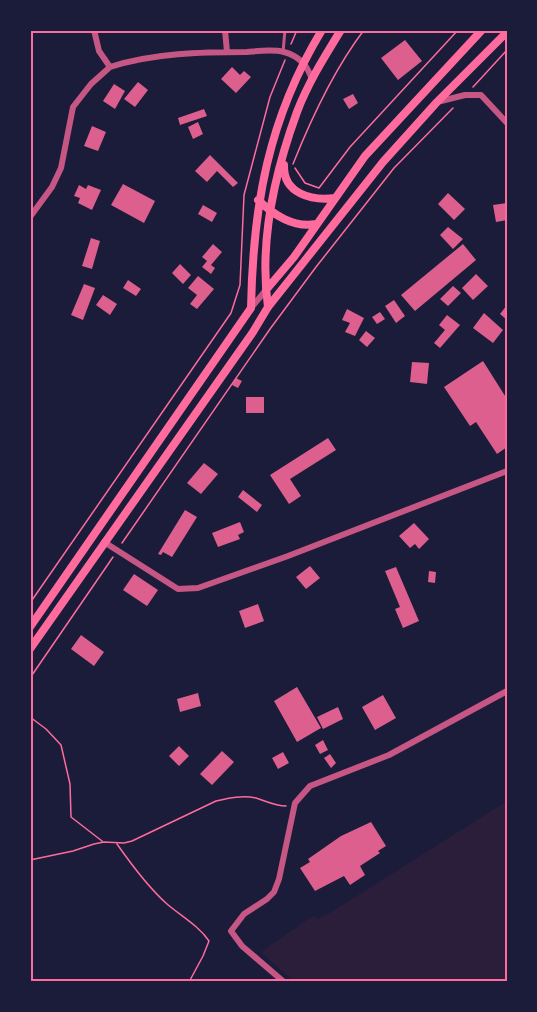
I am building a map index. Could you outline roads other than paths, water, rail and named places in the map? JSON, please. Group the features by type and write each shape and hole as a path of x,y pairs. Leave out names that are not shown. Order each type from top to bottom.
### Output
{"main road":[{"path":"30,627 251,308 258,200 272,145 302,62 322,30"},
{"path":"268,307 266,290 270,211 284,153 297,111 340,30"},
{"path":"266,290 294,257 365,156 482,30"},
{"path":"30,649 253,332 268,307 383,162 437,102 507,32"},
{"path":"284,153 284,172 293,189 306,197 335,198"},
{"path":"258,200 270,211 287,221 302,225 316,224"}],"street":[{"path":"94,30 99,51 110,67"},
{"path":"225,30 227,52"},
{"path":"30,217 52,187 61,168 73,107 84,92 110,67 154,57 227,52 285,53 302,62 309,69 312,80"},
{"path":"437,102 465,95 482,95 507,123"},
{"path":"251,308 266,290"},
{"path":"104,542 178,588 198,588 288,556 507,471"},
{"path":"284,982 242,946 231,931 244,915 274,892 279,879 295,802 310,786 389,755 507,691"}],"lane":[{"path":"285,30 285,53"}]}
